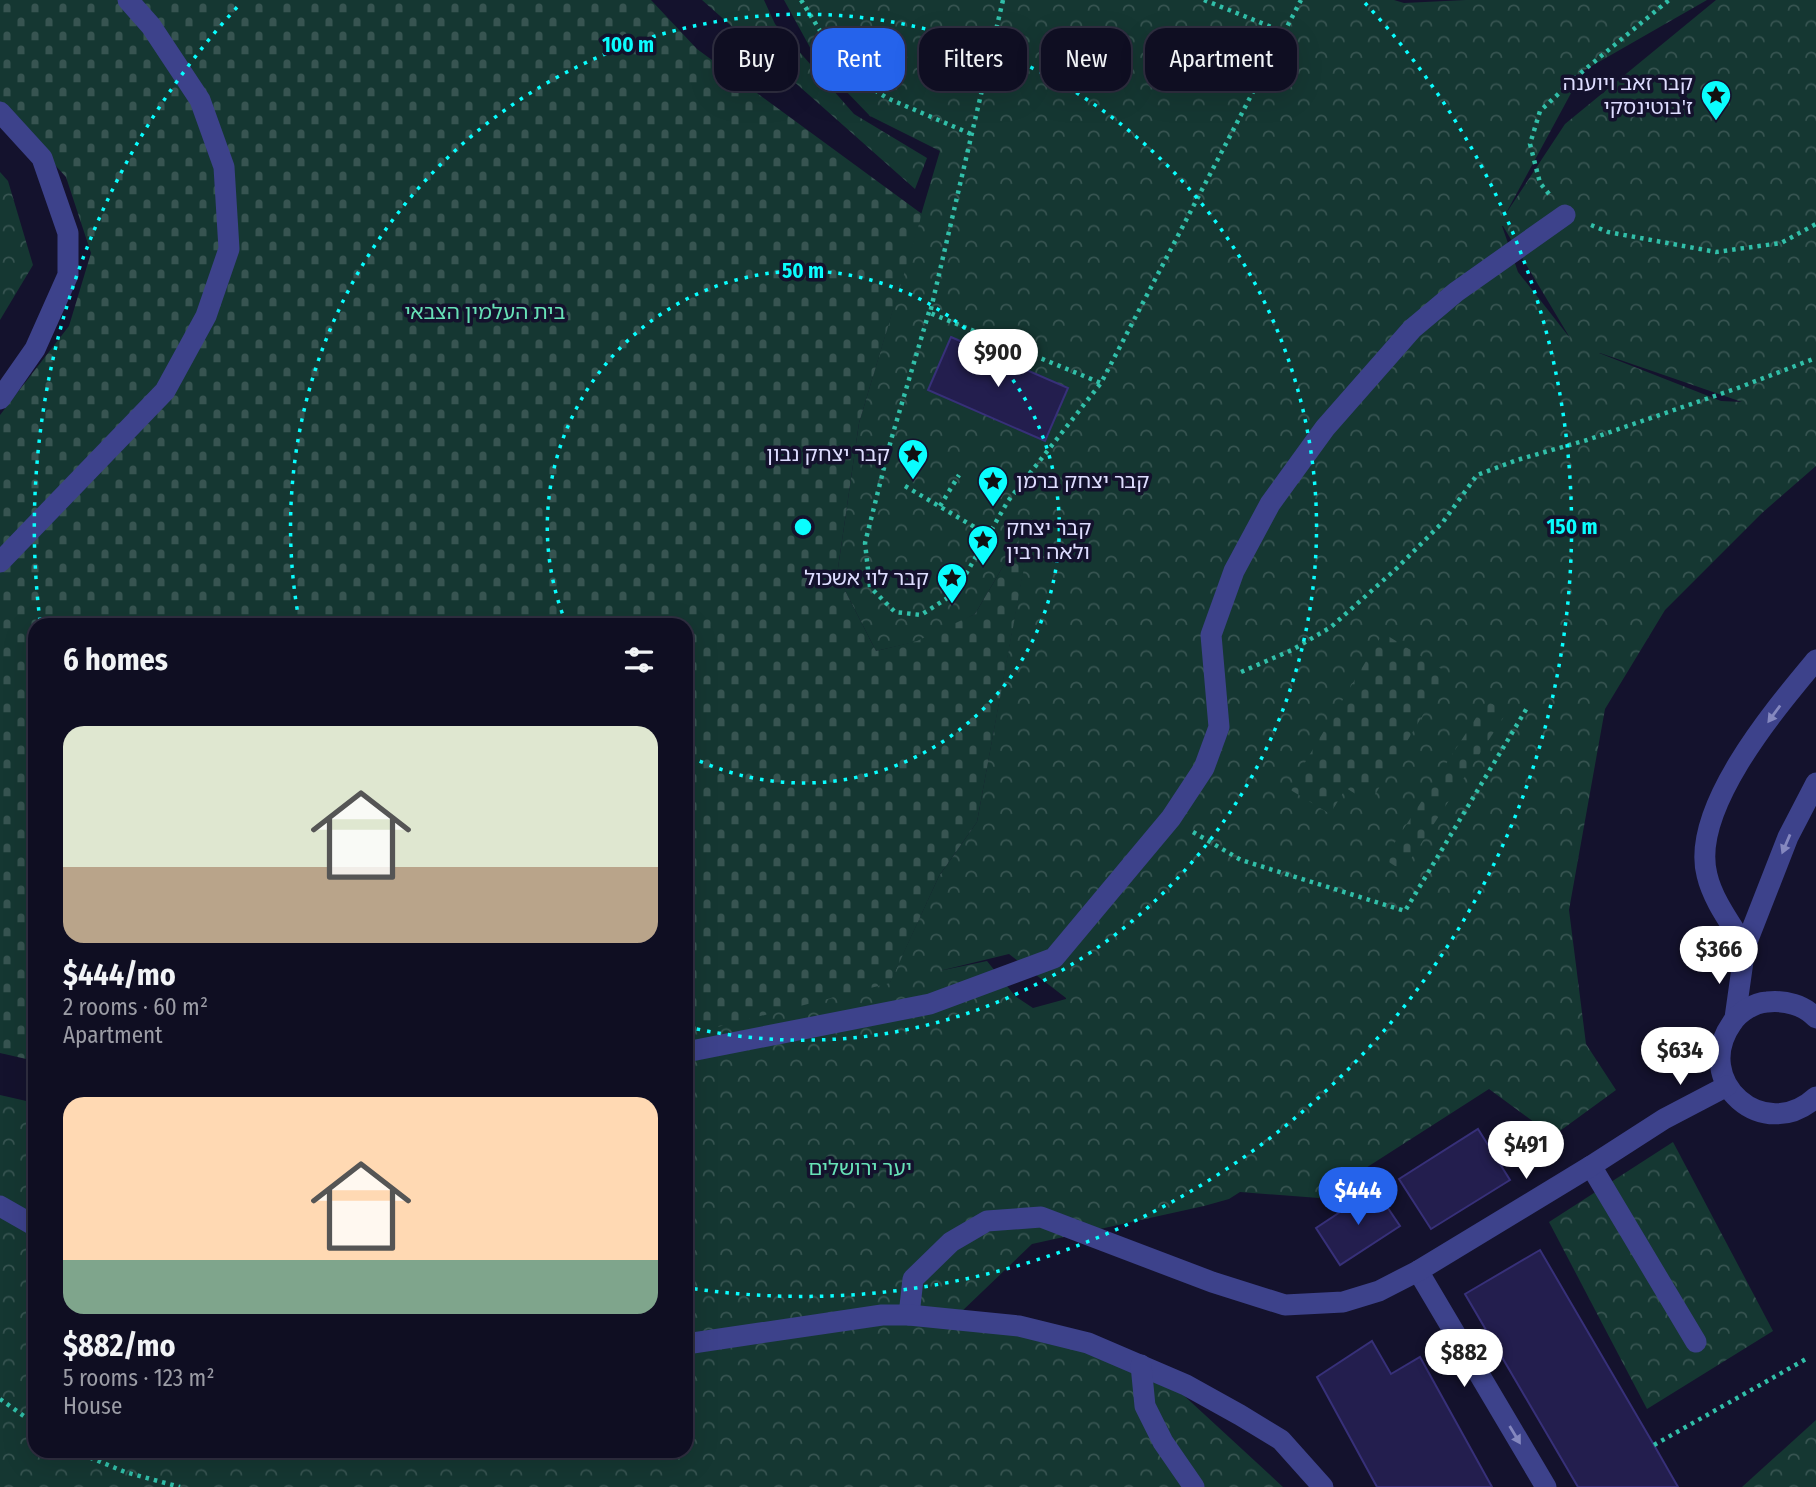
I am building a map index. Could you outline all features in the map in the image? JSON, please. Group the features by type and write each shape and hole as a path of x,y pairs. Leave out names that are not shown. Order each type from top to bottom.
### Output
{"street":[{"path":"0,562 165,391 206,316 229,249 224,167 200,100 151,26 128,0"},
{"path":"0,111 42,158 68,233 68,275 35,349 0,398"},
{"path":"693,1051 930,1004 1054,958 1171,818 1204,768 1219,727 1211,635 1234,571 1270,504 1325,428 1412,329 1456,292 1565,215"},
{"path":"1745,947 1706,875 1705,843 1717,804 1738,764 1816,660"},
{"path":"1735,1018 1745,947 1788,837 1816,783"},
{"path":"1816,1018 1798,1005 1765,1002 1748,1008 1735,1018 1724,1033 1719,1051 1720,1069 1727,1086 1738,1100 1754,1110 1771,1115 1790,1113 1806,1106 1816,1097"},
{"path":"909,1315 913,1279 951,1242 987,1222 1041,1217 1212,1282 1285,1305 1343,1302 1379,1291 1418,1270 1664,1119 1727,1086"},
{"path":"1591,1166 1696,1342"},
{"path":"0,1206 28,1222"},
{"path":"1418,1270 1545,1487"},
{"path":"693,1343 882,1315 1019,1325 1088,1343 1207,1397 1281,1440 1323,1487"},
{"path":"1141,1365 1145,1406 1163,1442 1194,1487"}],"path":[{"path":"801,0 845,71 887,98 971,134"},
{"path":"1003,0 930,313 1101,383"},
{"path":"1204,0 1274,28"},
{"path":"1286,28 1301,0"},
{"path":"1669,0 1583,71 1540,111 1530,144 1540,183 1565,215 1608,232 1716,252 1781,243 1816,224"},
{"path":"932,302 891,440 865,543 870,587 895,612 921,615 955,593 1008,501 1101,383 1253,91"},
{"path":"1215,684 1292,650 1331,627 1443,522 1476,475 1587,440 1816,358"},
{"path":"940,506 959,475"},
{"path":"905,486 988,535"},
{"path":"1171,818 1241,860 1405,911 1527,708"},
{"path":"1654,1446 1806,1359"},
{"path":"0,1399 28,1419"},
{"path":"91,1458 125,1472 180,1487"}],"green space":[{"name":"בית העלמין הצבאי","path":"0,0 651,0 697,49 714,61 714,91 754,91 922,214 859,423 837,575 876,651 917,641 975,614 1034,514 977,822 939,876 890,983 693,1033 693,618 28,618 28,1059 0,1053 0,415 69,326 91,253 66,177 0,105"},
{"path":"702,0 764,0 779,28 734,28"},
{"name":"יער ירושלים","path":"784,0 1394,0 1404,3 1466,0 1707,0 1583,71 1505,215 1565,124 1716,0 1816,0 1816,466 1762,513 1665,610 1605,709 1569,910 1586,1044 1616,1090 1553,1136 1489,1089 1319,1198 1240,1192 1229,1199 1204,1206 1032,1244 959,1314 1090,1350 1179,1391 1283,1487 0,1487 0,1095 28,1101 28,1458 693,1458 693,1026 890,982 939,876 977,822 1033,516 975,614 928,639 876,651 837,575 859,423 940,151 870,116 846,91 905,91 905,28 812,28 812,51","holes":["1502,226 1503,226 1570,338 1518,272","1599,353 1742,402 1721,401","1009,954 1066,998 1033,1008 1015,996 987,961 939,971"]},
{"path":"798,50 812,66 812,91 834,91 854,114 927,158 915,189 798,85"},
{"path":"0,172 8,181 33,265 0,320"},
{"path":"1383,633 1448,673 1370,803 1346,788 1330,814 1289,789"},
{"path":"1487,701 1507,712 1403,871 1384,859"},
{"path":"1673,1142 1773,1331 1647,1409 1549,1222"},
{"path":"1816,1420 1816,1487 1742,1487"}],"building":[{"path":"951,337 1068,388 1045,441 928,390"},
{"path":"1478,1129 1510,1180 1431,1229 1399,1179"},
{"path":"1375,1189 1400,1226 1340,1265 1316,1228"},
{"path":"1540,1250 1678,1487 1578,1487 1465,1294"},
{"path":"1372,1341 1391,1374 1420,1357 1492,1487 1377,1487 1317,1377"}],"place":[{"name":"קבר זאב ויוענה ז'בוטינסקי","path":"1716,122"},
{"name":"קבר יצחק נבון","path":"913,481"},
{"name":"קבר יצחק ברמן","path":"993,508"},
{"name":"קבר יצחק ולאה רבין","path":"983,567"},
{"name":"קבר לוי אשכול","path":"952,605"}]}
